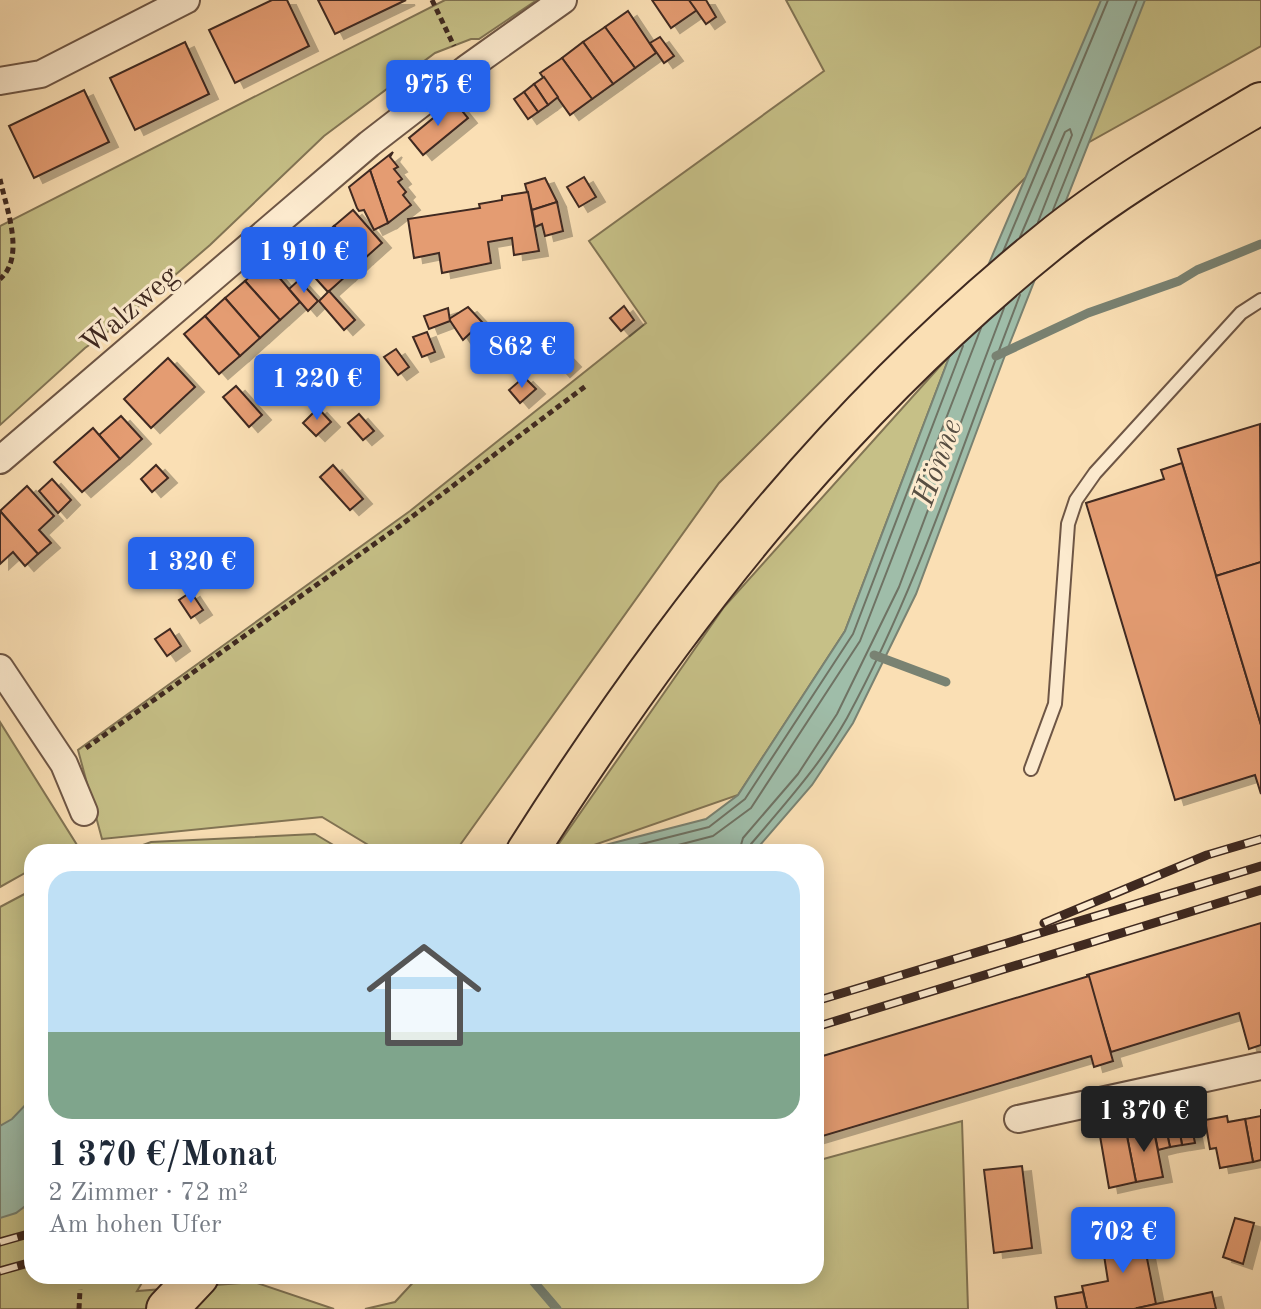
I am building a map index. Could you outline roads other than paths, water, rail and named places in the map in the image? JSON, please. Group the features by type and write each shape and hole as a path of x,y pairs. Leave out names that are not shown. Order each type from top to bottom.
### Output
{"main road":[{"path":"532,844 606,730 710,588 794,485 885,388 955,322 1049,241 1124,188 1261,103"},
{"path":"167,1309 190,1284"}],"street":[{"path":"0,81 41,74 186,0"},
{"name":"Walzweg","path":"0,460 369,144 466,69 563,0"},
{"path":"0,668 64,764 84,812"},
{"path":"1018,1119 1261,1066"}],"lane":[{"path":"1031,769 1055,704 1068,524 1076,500 1095,473 1241,313 1261,300"}],"water":[{"name":"Hönne","path":"1101,0 1145,0 1004,358 916,594 853,723 812,785 761,844 609,844 706,819 738,795 845,631 950,355"},
{"path":"24,1106 24,1207 0,1218 0,1126"}],"waterway":[{"path":"996,356 1088,313 1179,281 1197,270 1261,244"},
{"path":"874,655 946,682"},
{"path":"536,1284 557,1309"}],"railway":[{"path":"1044,923 1207,855 1261,839"},
{"path":"824,999 1261,866"},
{"path":"824,1025 1261,890"},
{"path":"0,1242 24,1235"},
{"path":"0,1271 24,1264"}]}
